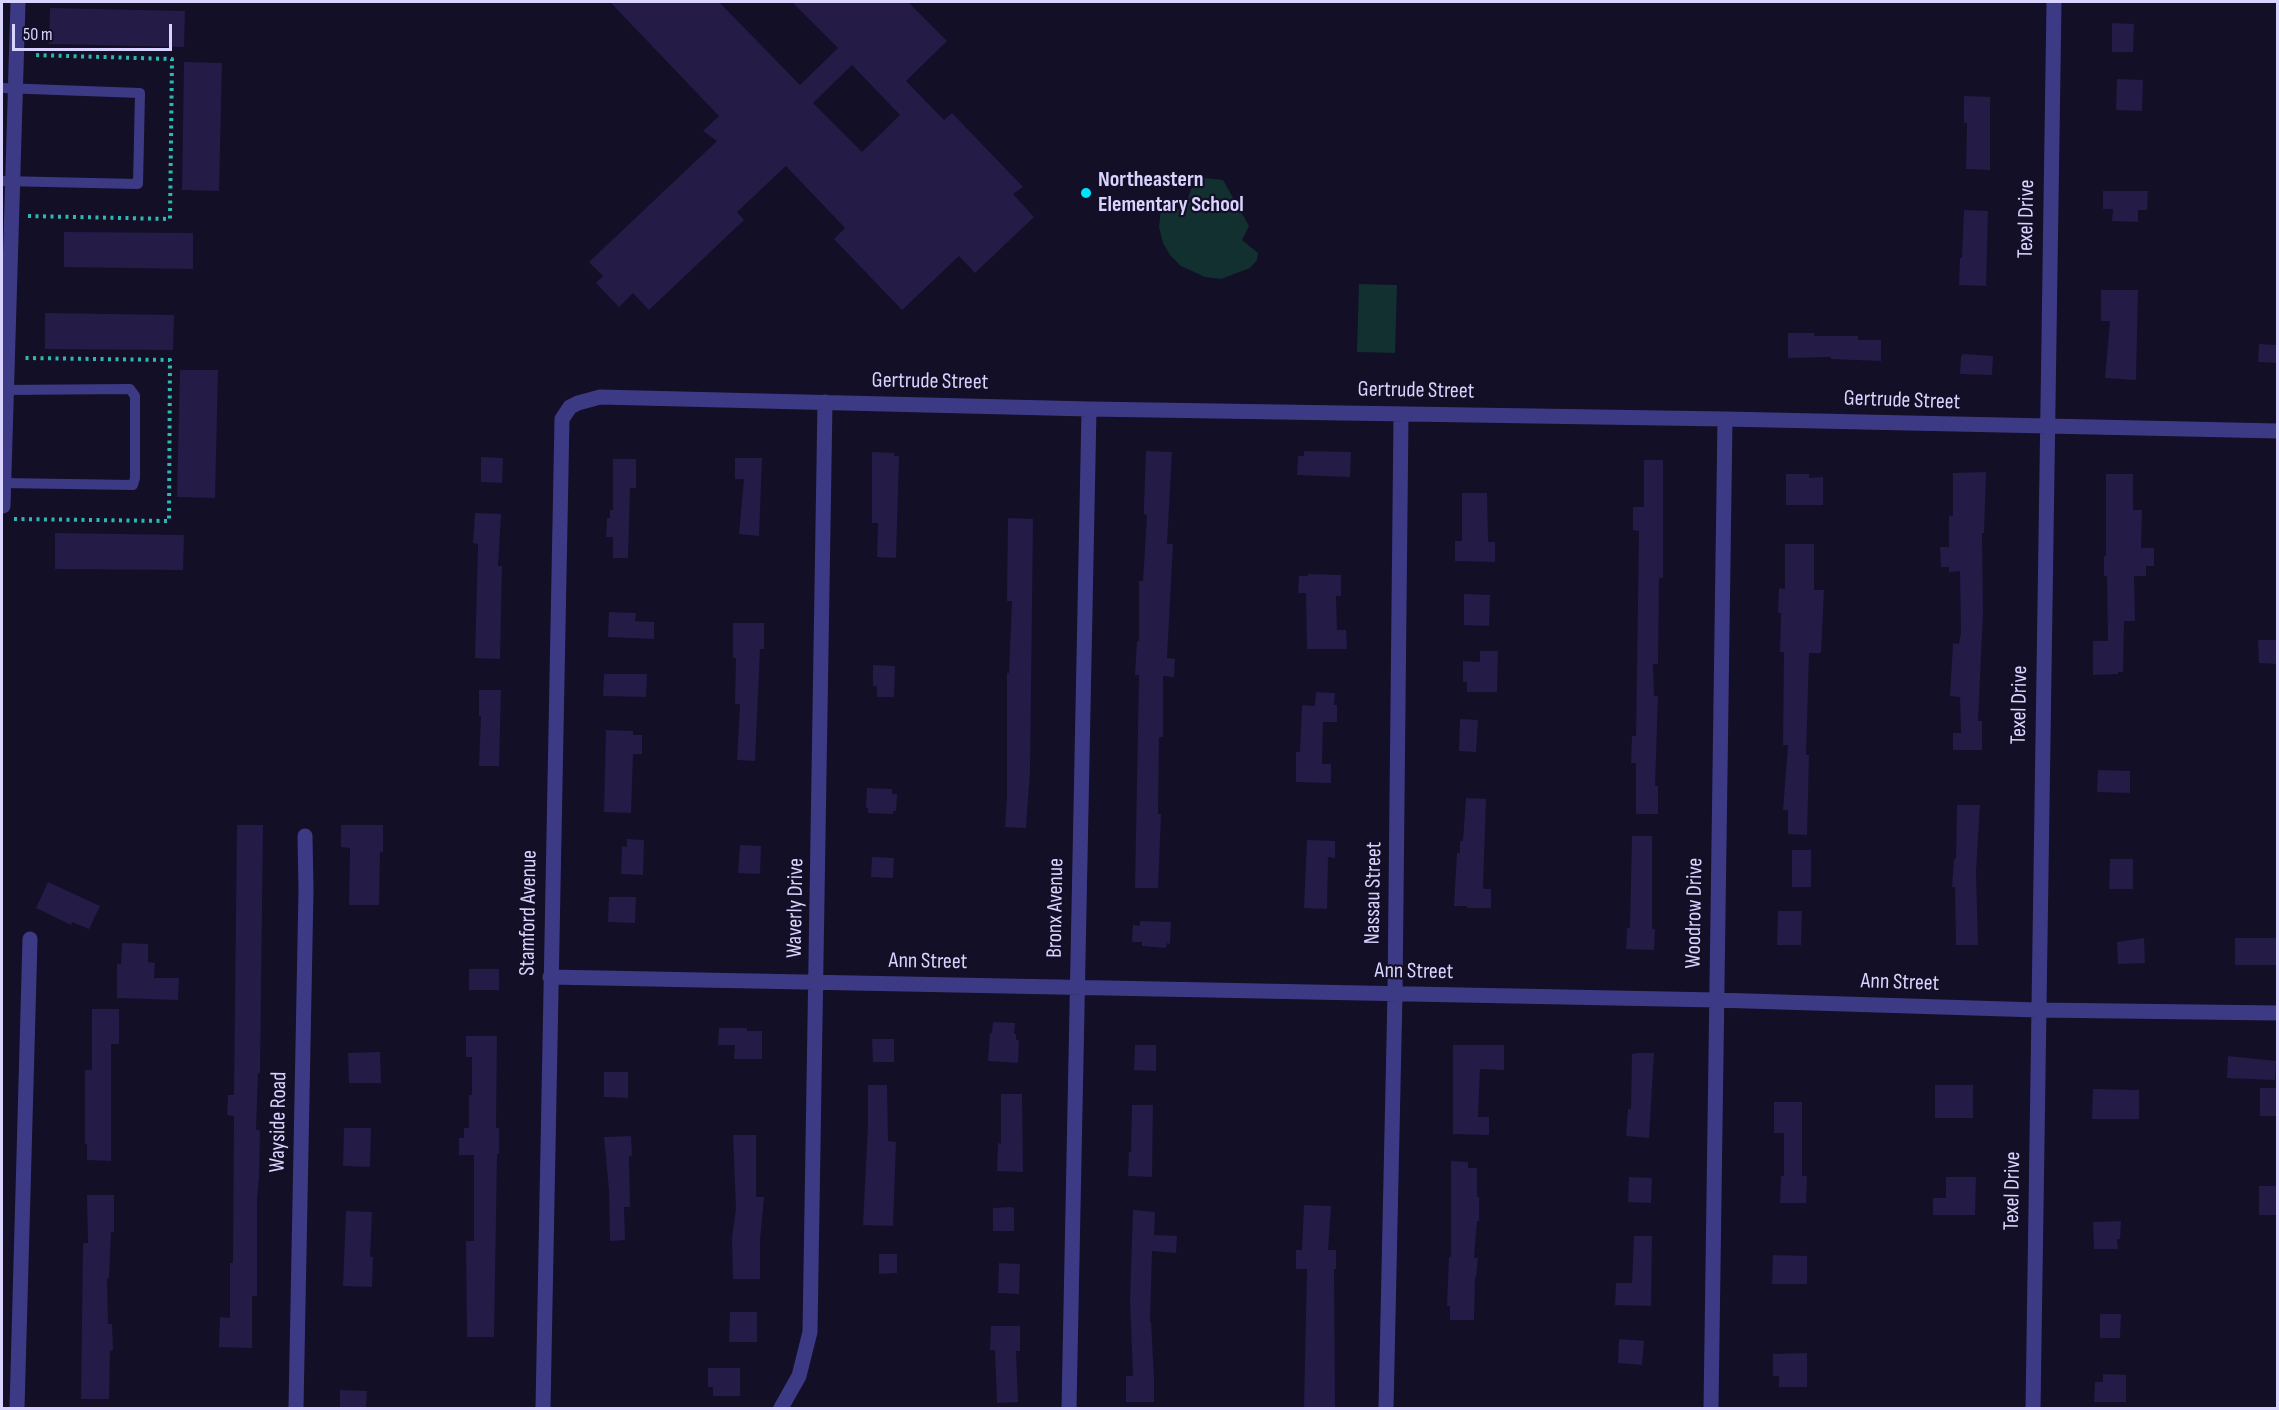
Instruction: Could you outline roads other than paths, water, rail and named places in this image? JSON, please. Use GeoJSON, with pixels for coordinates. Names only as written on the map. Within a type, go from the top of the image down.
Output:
{"type":"FeatureCollection","features":[{"type":"Feature","properties":{"kind":"street"},"geometry":{"type":"LineString","coordinates":[[3,506],[4,389],[8,358],[12,216],[7,182],[9,88],[17,55],[18,2]]}},
{"type":"Feature","properties":{"kind":"street","name":"Texel Drive"},"geometry":{"type":"LineString","coordinates":[[2032,1408],[2054,2]]}},
{"type":"Feature","properties":{"kind":"street","name":"Gertrude Street"},"geometry":{"type":"LineString","coordinates":[[562,419],[570,407],[600,397],[1089,409],[2277,431]]}},
{"type":"Feature","properties":{"kind":"street","name":"Waverly Drive"},"geometry":{"type":"LineString","coordinates":[[781,1408],[799,1376],[810,1332],[825,402]]}},
{"type":"Feature","properties":{"kind":"street","name":"Bronx Avenue"},"geometry":{"type":"LineString","coordinates":[[1069,1408],[1089,409]]}},
{"type":"Feature","properties":{"kind":"street","name":"Nassau Street"},"geometry":{"type":"LineString","coordinates":[[1386,1408],[1395,994],[1401,414]]}},
{"type":"Feature","properties":{"kind":"street","name":"Stamford Avenue"},"geometry":{"type":"LineString","coordinates":[[543,1408],[562,419]]}},
{"type":"Feature","properties":{"kind":"street","name":"Woodrow Drive"},"geometry":{"type":"LineString","coordinates":[[1711,1408],[1725,419]]}},
{"type":"Feature","properties":{"kind":"street","name":"Wayside Road"},"geometry":{"type":"LineString","coordinates":[[296,1408],[306,901],[305,836]]}},
{"type":"Feature","properties":{"kind":"street"},"geometry":{"type":"LineString","coordinates":[[17,1408],[30,939]]}},
{"type":"Feature","properties":{"kind":"street","name":"Ann Street"},"geometry":{"type":"LineString","coordinates":[[550,977],[1716,1000],[2038,1010],[2277,1013]]}},
{"type":"Feature","properties":{"kind":"lane"},"geometry":{"type":"LineString","coordinates":[[7,182],[138,184],[140,93],[9,88]]}},
{"type":"Feature","properties":{"kind":"lane"},"geometry":{"type":"LineString","coordinates":[[3,483],[133,485],[135,478],[135,396],[130,389],[4,389]]}},
{"type":"Feature","properties":{"kind":"place","name":"Northeastern Elementary School"},"geometry":{"type":"Point","coordinates":[1086,193]}}]}
